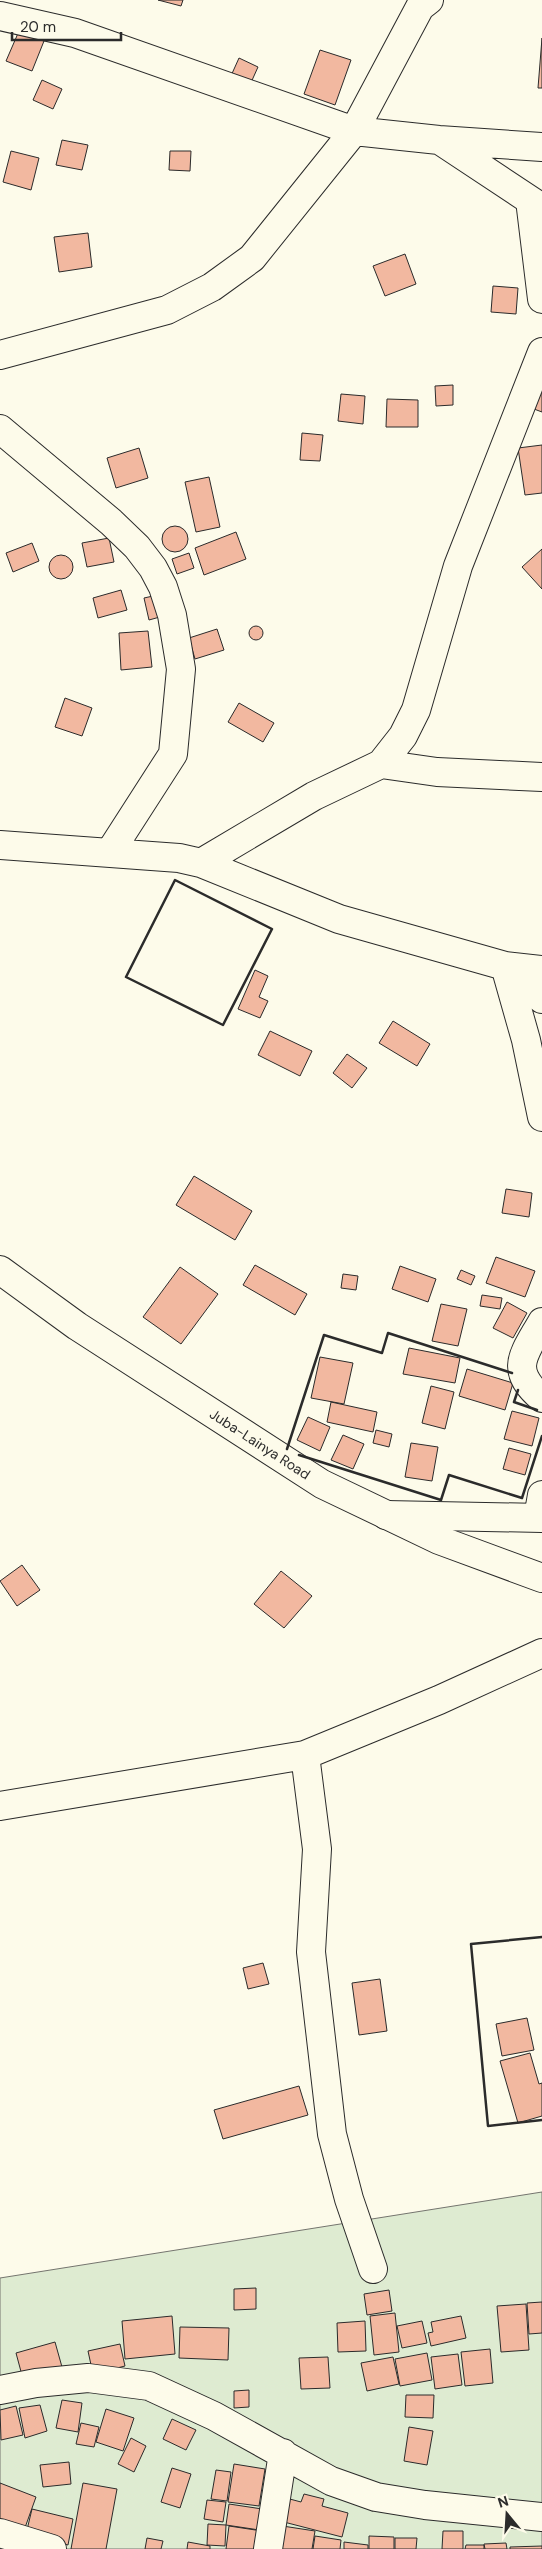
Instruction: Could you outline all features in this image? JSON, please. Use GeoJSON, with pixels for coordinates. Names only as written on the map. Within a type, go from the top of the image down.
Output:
{"type":"FeatureCollection","features":[{"type":"Feature","properties":{"kind":"street"},"geometry":{"type":"LineString","coordinates":[[0,355],[167,310],[212,287],[252,258],[354,131],[420,7],[429,0]]}},
{"type":"Feature","properties":{"kind":"street"},"geometry":{"type":"LineString","coordinates":[[0,16],[75,33],[354,131],[439,140],[542,146]]}},
{"type":"Feature","properties":{"kind":"street"},"geometry":{"type":"LineString","coordinates":[[439,140],[536,204],[542,298]]}},
{"type":"Feature","properties":{"kind":"street"},"geometry":{"type":"LineString","coordinates":[[201,863],[314,796],[381,764],[403,736],[416,710],[458,566],[542,352]]}},
{"type":"Feature","properties":{"kind":"street"},"geometry":{"type":"LineString","coordinates":[[0,429],[111,522],[137,547],[153,568],[163,588],[172,615],[181,669],[173,754],[110,852]]}},
{"type":"Feature","properties":{"kind":"street"},"geometry":{"type":"LineString","coordinates":[[381,764],[437,772],[542,777]]}},
{"type":"Feature","properties":{"kind":"street"},"geometry":{"type":"LineString","coordinates":[[0,845],[179,858],[201,863],[339,919],[505,966],[542,970]]}},
{"type":"Feature","properties":{"kind":"street"},"geometry":{"type":"LineString","coordinates":[[505,966],[542,999]]}},
{"type":"Feature","properties":{"kind":"street"},"geometry":{"type":"LineString","coordinates":[[505,966],[526,1040],[542,1117]]}},
{"type":"Feature","properties":{"kind":"street","name":"Juba-Lainya Road"},"geometry":{"type":"LineString","coordinates":[[0,1270],[76,1326],[322,1484],[439,1540],[542,1578]]}},
{"type":"Feature","properties":{"kind":"street"},"geometry":{"type":"LineString","coordinates":[[542,1322],[522,1358],[522,1372],[528,1386],[542,1398]]}},
{"type":"Feature","properties":{"kind":"street"},"geometry":{"type":"LineString","coordinates":[[386,1515],[541,1510]]}},
{"type":"Feature","properties":{"kind":"street"},"geometry":{"type":"LineString","coordinates":[[0,1806],[304,1755],[438,1700],[542,1653]]}},
{"type":"Feature","properties":{"kind":"street"},"geometry":{"type":"LineString","coordinates":[[304,1755],[317,1849],[311,1952],[332,2134],[349,2199],[373,2269]]}},
{"type":"Feature","properties":{"kind":"street"},"geometry":{"type":"LineString","coordinates":[[0,2390],[88,2378],[149,2386],[214,2416],[331,2481],[376,2497],[425,2505],[542,2518]]}},
{"type":"Feature","properties":{"kind":"street"},"geometry":{"type":"LineString","coordinates":[[268,2549],[283,2453]]}},
{"type":"Feature","properties":{"kind":"street"},"geometry":{"type":"LineString","coordinates":[[0,2533],[52,2549]]}},
{"type":"Feature","properties":{"kind":"green space"},"geometry":{"type":"Polygon","coordinates":[[[542,2192],[542,2549],[0,2549],[0,2278],[542,2192]]]}},
{"type":"Feature","properties":{"kind":"building"},"geometry":{"type":"Polygon","coordinates":[[[158,0],[183,0],[181,6],[158,0]]]}},
{"type":"Feature","properties":{"kind":"building"},"geometry":{"type":"Polygon","coordinates":[[[19,31],[44,41],[32,71],[6,61],[19,31]]]}},
{"type":"Feature","properties":{"kind":"building"},"geometry":{"type":"Polygon","coordinates":[[[542,38],[542,88],[538,88],[542,38]]]}},
{"type":"Feature","properties":{"kind":"building"},"geometry":{"type":"Polygon","coordinates":[[[320,50],[351,60],[335,105],[304,94],[320,50]]]}},
{"type":"Feature","properties":{"kind":"building"},"geometry":{"type":"Polygon","coordinates":[[[239,58],[258,67],[249,87],[230,78],[239,58]]]}},
{"type":"Feature","properties":{"kind":"building"},"geometry":{"type":"Polygon","coordinates":[[[42,80],[62,89],[53,109],[33,100],[42,80]]]}},
{"type":"Feature","properties":{"kind":"building"},"geometry":{"type":"Polygon","coordinates":[[[62,140],[88,145],[82,170],[56,165],[62,140]]]}},
{"type":"Feature","properties":{"kind":"building"},"geometry":{"type":"Polygon","coordinates":[[[11,151],[39,158],[31,190],[3,182],[11,151]]]}},
{"type":"Feature","properties":{"kind":"building"},"geometry":{"type":"Polygon","coordinates":[[[170,151],[191,151],[190,171],[169,170],[170,151]]]}},
{"type":"Feature","properties":{"kind":"building"},"geometry":{"type":"Polygon","coordinates":[[[88,233],[92,267],[59,272],[54,237],[88,233]]]}},
{"type":"Feature","properties":{"kind":"building"},"geometry":{"type":"Polygon","coordinates":[[[405,254],[416,284],[385,296],[373,266],[405,254]]]}},
{"type":"Feature","properties":{"kind":"building"},"geometry":{"type":"Polygon","coordinates":[[[493,286],[518,288],[516,314],[491,312],[493,286]]]}},
{"type":"Feature","properties":{"kind":"building"},"geometry":{"type":"Polygon","coordinates":[[[453,385],[453,405],[436,406],[435,386],[453,385]]]}},
{"type":"Feature","properties":{"kind":"building"},"geometry":{"type":"Polygon","coordinates":[[[542,387],[542,412],[526,406],[542,387]]]}},
{"type":"Feature","properties":{"kind":"building"},"geometry":{"type":"Polygon","coordinates":[[[341,394],[365,396],[363,424],[338,421],[341,394]]]}},
{"type":"Feature","properties":{"kind":"building"},"geometry":{"type":"Polygon","coordinates":[[[387,399],[418,400],[418,427],[386,427],[387,399]]]}},
{"type":"Feature","properties":{"kind":"building"},"geometry":{"type":"Polygon","coordinates":[[[302,433],[323,435],[320,461],[300,460],[302,433]]]}},
{"type":"Feature","properties":{"kind":"building"},"geometry":{"type":"Polygon","coordinates":[[[542,445],[542,493],[525,495],[518,448],[542,445]]]}},
{"type":"Feature","properties":{"kind":"building"},"geometry":{"type":"Polygon","coordinates":[[[139,448],[148,478],[116,488],[107,458],[139,448]]]}},
{"type":"Feature","properties":{"kind":"building"},"geometry":{"type":"Polygon","coordinates":[[[209,477],[220,527],[196,532],[185,482],[209,477]]]}},
{"type":"Feature","properties":{"kind":"building"},"geometry":{"type":"Polygon","coordinates":[[[175,526],[184,530],[188,539],[184,548],[175,552],[166,548],[162,539],[166,530],[175,526]]]}},
{"type":"Feature","properties":{"kind":"building"},"geometry":{"type":"Polygon","coordinates":[[[236,532],[246,559],[204,575],[195,548],[236,532]]]}},
{"type":"Feature","properties":{"kind":"building"},"geometry":{"type":"Polygon","coordinates":[[[109,538],[114,562],[87,567],[82,543],[109,538]]]}},
{"type":"Feature","properties":{"kind":"building"},"geometry":{"type":"Polygon","coordinates":[[[32,543],[39,561],[13,572],[6,553],[32,543]]]}},
{"type":"Feature","properties":{"kind":"building"},"geometry":{"type":"Polygon","coordinates":[[[542,549],[542,589],[522,567],[542,549]]]}},
{"type":"Feature","properties":{"kind":"building"},"geometry":{"type":"Polygon","coordinates":[[[189,553],[194,568],[177,574],[172,559],[189,553]]]}},
{"type":"Feature","properties":{"kind":"building"},"geometry":{"type":"Polygon","coordinates":[[[61,555],[66,556],[72,562],[72,572],[66,578],[61,579],[56,578],[50,572],[49,567],[50,562],[56,556],[61,555]]]}},
{"type":"Feature","properties":{"kind":"building"},"geometry":{"type":"Polygon","coordinates":[[[121,590],[127,610],[98,618],[93,598],[121,590]]]}},
{"type":"Feature","properties":{"kind":"building"},"geometry":{"type":"Polygon","coordinates":[[[162,594],[167,615],[149,620],[144,598],[162,594]]]}},
{"type":"Feature","properties":{"kind":"building"},"geometry":{"type":"Polygon","coordinates":[[[256,626],[261,628],[263,633],[261,638],[256,640],[251,638],[249,633],[251,628],[256,626]]]}},
{"type":"Feature","properties":{"kind":"building"},"geometry":{"type":"Polygon","coordinates":[[[217,629],[224,650],[195,659],[189,638],[217,629]]]}},
{"type":"Feature","properties":{"kind":"building"},"geometry":{"type":"Polygon","coordinates":[[[148,631],[152,667],[121,670],[119,633],[148,631]]]}},
{"type":"Feature","properties":{"kind":"building"},"geometry":{"type":"Polygon","coordinates":[[[65,698],[92,708],[82,736],[55,727],[65,698]]]}},
{"type":"Feature","properties":{"kind":"building"},"geometry":{"type":"Polygon","coordinates":[[[239,703],[274,723],[263,742],[228,722],[239,703]]]}},
{"type":"Feature","properties":{"kind":"building"},"geometry":{"type":"Polygon","coordinates":[[[255,970],[268,976],[259,997],[268,1001],[260,1018],[238,1009],[255,970]]]}},
{"type":"Feature","properties":{"kind":"building"},"geometry":{"type":"Polygon","coordinates":[[[393,1021],[430,1044],[417,1066],[379,1043],[393,1021]]]}},
{"type":"Feature","properties":{"kind":"building"},"geometry":{"type":"Polygon","coordinates":[[[270,1031],[312,1051],[300,1076],[258,1055],[270,1031]]]}},
{"type":"Feature","properties":{"kind":"building"},"geometry":{"type":"Polygon","coordinates":[[[347,1054],[367,1068],[352,1088],[333,1073],[347,1054]]]}},
{"type":"Feature","properties":{"kind":"building"},"geometry":{"type":"Polygon","coordinates":[[[194,1176],[252,1211],[235,1240],[176,1205],[194,1176]]]}},
{"type":"Feature","properties":{"kind":"building"},"geometry":{"type":"Polygon","coordinates":[[[506,1189],[532,1193],[529,1217],[502,1213],[506,1189]]]}},
{"type":"Feature","properties":{"kind":"building"},"geometry":{"type":"Polygon","coordinates":[[[496,1257],[535,1271],[525,1297],[486,1283],[496,1257]]]}},
{"type":"Feature","properties":{"kind":"building"},"geometry":{"type":"Polygon","coordinates":[[[255,1265],[307,1294],[295,1315],[243,1285],[255,1265]]]}},
{"type":"Feature","properties":{"kind":"building"},"geometry":{"type":"Polygon","coordinates":[[[400,1266],[436,1279],[428,1302],[392,1289],[400,1266]]]}},
{"type":"Feature","properties":{"kind":"building"},"geometry":{"type":"Polygon","coordinates":[[[180,1267],[218,1294],[181,1344],[143,1317],[180,1267]]]}},
{"type":"Feature","properties":{"kind":"building"},"geometry":{"type":"Polygon","coordinates":[[[461,1270],[475,1276],[471,1285],[457,1279],[461,1270]]]}},
{"type":"Feature","properties":{"kind":"building"},"geometry":{"type":"Polygon","coordinates":[[[343,1274],[358,1276],[356,1290],[341,1288],[343,1274]]]}},
{"type":"Feature","properties":{"kind":"building"},"geometry":{"type":"Polygon","coordinates":[[[482,1295],[502,1298],[500,1309],[480,1306],[482,1295]]]}},
{"type":"Feature","properties":{"kind":"building"},"geometry":{"type":"Polygon","coordinates":[[[507,1302],[527,1313],[513,1338],[493,1328],[507,1302]]]}},
{"type":"Feature","properties":{"kind":"building"},"geometry":{"type":"Polygon","coordinates":[[[441,1304],[467,1309],[458,1346],[432,1341],[441,1304]]]}},
{"type":"Feature","properties":{"kind":"building"},"geometry":{"type":"Polygon","coordinates":[[[409,1348],[460,1358],[455,1383],[403,1374],[409,1348]]]}},
{"type":"Feature","properties":{"kind":"building"},"geometry":{"type":"Polygon","coordinates":[[[320,1357],[353,1363],[344,1404],[311,1398],[320,1357]]]}},
{"type":"Feature","properties":{"kind":"building"},"geometry":{"type":"Polygon","coordinates":[[[467,1369],[513,1383],[505,1410],[459,1396],[467,1369]]]}},
{"type":"Feature","properties":{"kind":"building"},"geometry":{"type":"Polygon","coordinates":[[[431,1386],[454,1392],[445,1429],[422,1423],[431,1386]]]}},
{"type":"Feature","properties":{"kind":"building"},"geometry":{"type":"Polygon","coordinates":[[[331,1402],[377,1412],[373,1432],[327,1422],[331,1402]]]}},
{"type":"Feature","properties":{"kind":"building"},"geometry":{"type":"Polygon","coordinates":[[[512,1411],[539,1418],[532,1446],[504,1439],[512,1411]]]}},
{"type":"Feature","properties":{"kind":"building"},"geometry":{"type":"Polygon","coordinates":[[[308,1417],[330,1427],[320,1451],[297,1440],[308,1417]]]}},
{"type":"Feature","properties":{"kind":"building"},"geometry":{"type":"Polygon","coordinates":[[[376,1430],[392,1434],[389,1447],[373,1443],[376,1430]]]}},
{"type":"Feature","properties":{"kind":"building"},"geometry":{"type":"Polygon","coordinates":[[[343,1435],[364,1444],[353,1469],[331,1460],[343,1435]]]}},
{"type":"Feature","properties":{"kind":"building"},"geometry":{"type":"Polygon","coordinates":[[[411,1443],[438,1447],[432,1481],[405,1477],[411,1443]]]}},
{"type":"Feature","properties":{"kind":"building"},"geometry":{"type":"Polygon","coordinates":[[[509,1448],[531,1454],[525,1475],[503,1469],[509,1448]]]}},
{"type":"Feature","properties":{"kind":"building"},"geometry":{"type":"Polygon","coordinates":[[[22,1565],[40,1590],[17,1606],[0,1581],[22,1565]]]}},
{"type":"Feature","properties":{"kind":"building"},"geometry":{"type":"Polygon","coordinates":[[[281,1571],[312,1596],[284,1628],[254,1604],[281,1571]]]}},
{"type":"Feature","properties":{"kind":"building"},"geometry":{"type":"Polygon","coordinates":[[[263,1963],[269,1984],[248,1989],[243,1968],[263,1963]]]}},
{"type":"Feature","properties":{"kind":"building"},"geometry":{"type":"Polygon","coordinates":[[[380,1979],[387,2031],[359,2035],[352,1983],[380,1979]]]}},
{"type":"Feature","properties":{"kind":"building"},"geometry":{"type":"Polygon","coordinates":[[[527,2018],[534,2050],[502,2056],[496,2024],[527,2018]]]}},
{"type":"Feature","properties":{"kind":"building"},"geometry":{"type":"Polygon","coordinates":[[[530,2053],[539,2084],[542,2083],[542,2116],[518,2123],[500,2061],[530,2053]]]}},
{"type":"Feature","properties":{"kind":"building"},"geometry":{"type":"Polygon","coordinates":[[[299,2086],[308,2115],[223,2139],[214,2110],[299,2086]]]}},
{"type":"Feature","properties":{"kind":"building"},"geometry":{"type":"Polygon","coordinates":[[[256,2288],[256,2309],[234,2310],[234,2289],[256,2288]]]}},
{"type":"Feature","properties":{"kind":"building"},"geometry":{"type":"Polygon","coordinates":[[[389,2290],[392,2311],[367,2315],[364,2294],[389,2290]]]}},
{"type":"Feature","properties":{"kind":"building"},"geometry":{"type":"Polygon","coordinates":[[[542,2302],[542,2333],[529,2334],[527,2303],[542,2302]]]}},
{"type":"Feature","properties":{"kind":"building"},"geometry":{"type":"Polygon","coordinates":[[[526,2304],[529,2350],[501,2352],[497,2306],[526,2304]]]}},
{"type":"Feature","properties":{"kind":"building"},"geometry":{"type":"Polygon","coordinates":[[[395,2313],[399,2352],[374,2355],[370,2316],[395,2313]]]}},
{"type":"Feature","properties":{"kind":"building"},"geometry":{"type":"Polygon","coordinates":[[[172,2316],[175,2354],[125,2359],[122,2321],[172,2316]]]}},
{"type":"Feature","properties":{"kind":"building"},"geometry":{"type":"Polygon","coordinates":[[[461,2316],[466,2338],[431,2346],[428,2333],[433,2332],[431,2322],[461,2316]]]}},
{"type":"Feature","properties":{"kind":"building"},"geometry":{"type":"Polygon","coordinates":[[[365,2321],[366,2351],[338,2352],[337,2323],[365,2321]]]}},
{"type":"Feature","properties":{"kind":"building"},"geometry":{"type":"Polygon","coordinates":[[[422,2321],[427,2343],[402,2348],[397,2326],[422,2321]]]}},
{"type":"Feature","properties":{"kind":"building"},"geometry":{"type":"Polygon","coordinates":[[[180,2327],[229,2328],[228,2360],[179,2358],[180,2327]]]}},
{"type":"Feature","properties":{"kind":"building"},"geometry":{"type":"Polygon","coordinates":[[[55,2342],[62,2367],[23,2379],[16,2353],[55,2342]]]}},
{"type":"Feature","properties":{"kind":"building"},"geometry":{"type":"Polygon","coordinates":[[[120,2344],[125,2366],[93,2374],[88,2351],[120,2344]]]}},
{"type":"Feature","properties":{"kind":"building"},"geometry":{"type":"Polygon","coordinates":[[[490,2349],[493,2383],[465,2386],[461,2352],[490,2349]]]}},
{"type":"Feature","properties":{"kind":"building"},"geometry":{"type":"Polygon","coordinates":[[[427,2353],[432,2380],[400,2386],[395,2359],[427,2353]]]}},
{"type":"Feature","properties":{"kind":"building"},"geometry":{"type":"Polygon","coordinates":[[[458,2354],[462,2385],[435,2389],[431,2357],[458,2354]]]}},
{"type":"Feature","properties":{"kind":"building"},"geometry":{"type":"Polygon","coordinates":[[[328,2357],[330,2388],[301,2389],[299,2358],[328,2357]]]}},
{"type":"Feature","properties":{"kind":"building"},"geometry":{"type":"Polygon","coordinates":[[[393,2357],[399,2384],[367,2391],[361,2363],[393,2357]]]}},
{"type":"Feature","properties":{"kind":"building"},"geometry":{"type":"Polygon","coordinates":[[[249,2390],[249,2407],[234,2408],[234,2391],[249,2390]]]}},
{"type":"Feature","properties":{"kind":"building"},"geometry":{"type":"Polygon","coordinates":[[[406,2395],[434,2395],[433,2418],[405,2417],[406,2395]]]}},
{"type":"Feature","properties":{"kind":"building"},"geometry":{"type":"Polygon","coordinates":[[[62,2400],[82,2403],[78,2432],[56,2428],[62,2400]]]}},
{"type":"Feature","properties":{"kind":"building"},"geometry":{"type":"Polygon","coordinates":[[[40,2405],[47,2431],[25,2438],[19,2408],[40,2405]]]}},
{"type":"Feature","properties":{"kind":"building"},"geometry":{"type":"Polygon","coordinates":[[[16,2406],[23,2435],[1,2440],[0,2410],[16,2406]]]}},
{"type":"Feature","properties":{"kind":"building"},"geometry":{"type":"Polygon","coordinates":[[[106,2409],[134,2418],[123,2451],[96,2442],[106,2409]]]}},
{"type":"Feature","properties":{"kind":"building"},"geometry":{"type":"Polygon","coordinates":[[[172,2419],[196,2430],[186,2450],[163,2439],[172,2419]]]}},
{"type":"Feature","properties":{"kind":"building"},"geometry":{"type":"Polygon","coordinates":[[[81,2423],[99,2427],[94,2447],[76,2444],[81,2423]]]}},
{"type":"Feature","properties":{"kind":"building"},"geometry":{"type":"Polygon","coordinates":[[[409,2427],[433,2431],[427,2465],[404,2461],[409,2427]]]}},
{"type":"Feature","properties":{"kind":"building"},"geometry":{"type":"Polygon","coordinates":[[[131,2438],[146,2446],[134,2472],[118,2464],[131,2438]]]}},
{"type":"Feature","properties":{"kind":"building"},"geometry":{"type":"Polygon","coordinates":[[[69,2462],[71,2484],[43,2487],[40,2465],[69,2462]]]}},
{"type":"Feature","properties":{"kind":"building"},"geometry":{"type":"Polygon","coordinates":[[[234,2464],[265,2469],[259,2506],[228,2502],[234,2464]]]}},
{"type":"Feature","properties":{"kind":"building"},"geometry":{"type":"Polygon","coordinates":[[[172,2468],[191,2474],[180,2508],[161,2502],[172,2468]]]}},
{"type":"Feature","properties":{"kind":"building"},"geometry":{"type":"Polygon","coordinates":[[[216,2470],[231,2472],[227,2501],[211,2499],[216,2470]]]}},
{"type":"Feature","properties":{"kind":"building"},"geometry":{"type":"Polygon","coordinates":[[[0,2483],[36,2497],[22,2536],[0,2528],[0,2483]]]}},
{"type":"Feature","properties":{"kind":"building"},"geometry":{"type":"Polygon","coordinates":[[[83,2483],[117,2489],[106,2549],[71,2549],[83,2483]]]}},
{"type":"Feature","properties":{"kind":"building"},"geometry":{"type":"Polygon","coordinates":[[[304,2494],[324,2499],[322,2506],[348,2513],[342,2537],[280,2521],[286,2498],[301,2502],[304,2494]]]}},
{"type":"Feature","properties":{"kind":"building"},"geometry":{"type":"Polygon","coordinates":[[[207,2500],[226,2502],[223,2522],[204,2519],[207,2500]]]}},
{"type":"Feature","properties":{"kind":"building"},"geometry":{"type":"Polygon","coordinates":[[[229,2504],[269,2510],[266,2531],[226,2525],[229,2504]]]}},
{"type":"Feature","properties":{"kind":"building"},"geometry":{"type":"Polygon","coordinates":[[[32,2509],[73,2519],[68,2545],[26,2534],[32,2509]]]}},
{"type":"Feature","properties":{"kind":"building"},"geometry":{"type":"Polygon","coordinates":[[[208,2524],[226,2525],[225,2546],[207,2545],[208,2524]]]}},
{"type":"Feature","properties":{"kind":"building"},"geometry":{"type":"Polygon","coordinates":[[[276,2525],[315,2531],[312,2549],[273,2549],[276,2525]]]}},
{"type":"Feature","properties":{"kind":"building"},"geometry":{"type":"Polygon","coordinates":[[[229,2526],[262,2531],[260,2549],[226,2549],[229,2526]]]}},
{"type":"Feature","properties":{"kind":"building"},"geometry":{"type":"Polygon","coordinates":[[[443,2531],[463,2531],[463,2549],[442,2549],[443,2531]]]}},
{"type":"Feature","properties":{"kind":"building"},"geometry":{"type":"Polygon","coordinates":[[[315,2536],[341,2540],[340,2549],[313,2549],[315,2536]]]}},
{"type":"Feature","properties":{"kind":"building"},"geometry":{"type":"Polygon","coordinates":[[[369,2536],[394,2537],[394,2549],[369,2549],[369,2536]]]}},
{"type":"Feature","properties":{"kind":"building"},"geometry":{"type":"Polygon","coordinates":[[[147,2538],[163,2541],[161,2549],[145,2549],[147,2538]]]}},
{"type":"Feature","properties":{"kind":"building"},"geometry":{"type":"Polygon","coordinates":[[[395,2538],[417,2538],[416,2549],[395,2549],[395,2538]]]}},
{"type":"Feature","properties":{"kind":"building"},"geometry":{"type":"Polygon","coordinates":[[[188,2542],[210,2546],[210,2549],[187,2549],[188,2542]]]}},
{"type":"Feature","properties":{"kind":"building"},"geometry":{"type":"Polygon","coordinates":[[[344,2542],[368,2545],[368,2549],[344,2549],[344,2542]]]}},
{"type":"Feature","properties":{"kind":"building"},"geometry":{"type":"Polygon","coordinates":[[[506,2543],[507,2549],[485,2549],[484,2544],[506,2543]]]}},
{"type":"Feature","properties":{"kind":"building"},"geometry":{"type":"Polygon","coordinates":[[[466,2545],[484,2545],[484,2549],[465,2549],[466,2545]]]}},
{"type":"Feature","properties":{"kind":"building"},"geometry":{"type":"Polygon","coordinates":[[[542,2546],[542,2549],[510,2549],[510,2547],[542,2546]]]}},
{"type":"Feature","properties":{"kind":"wall"},"geometry":{"type":"LineString","coordinates":[[175,880],[272,929],[223,1025],[126,977],[175,880]]}},
{"type":"Feature","properties":{"kind":"wall"},"geometry":{"type":"LineString","coordinates":[[287,1449],[324,1335],[382,1353],[388,1333],[512,1373]]}},
{"type":"Feature","properties":{"kind":"wall"},"geometry":{"type":"LineString","coordinates":[[518,1390],[514,1402],[537,1410]]}},
{"type":"Feature","properties":{"kind":"wall"},"geometry":{"type":"LineString","coordinates":[[299,1455],[441,1500],[449,1475],[522,1498],[542,1436]]}},
{"type":"Feature","properties":{"kind":"wall"},"geometry":{"type":"LineString","coordinates":[[542,1937],[471,1944],[488,2126],[542,2120]]}}]}
